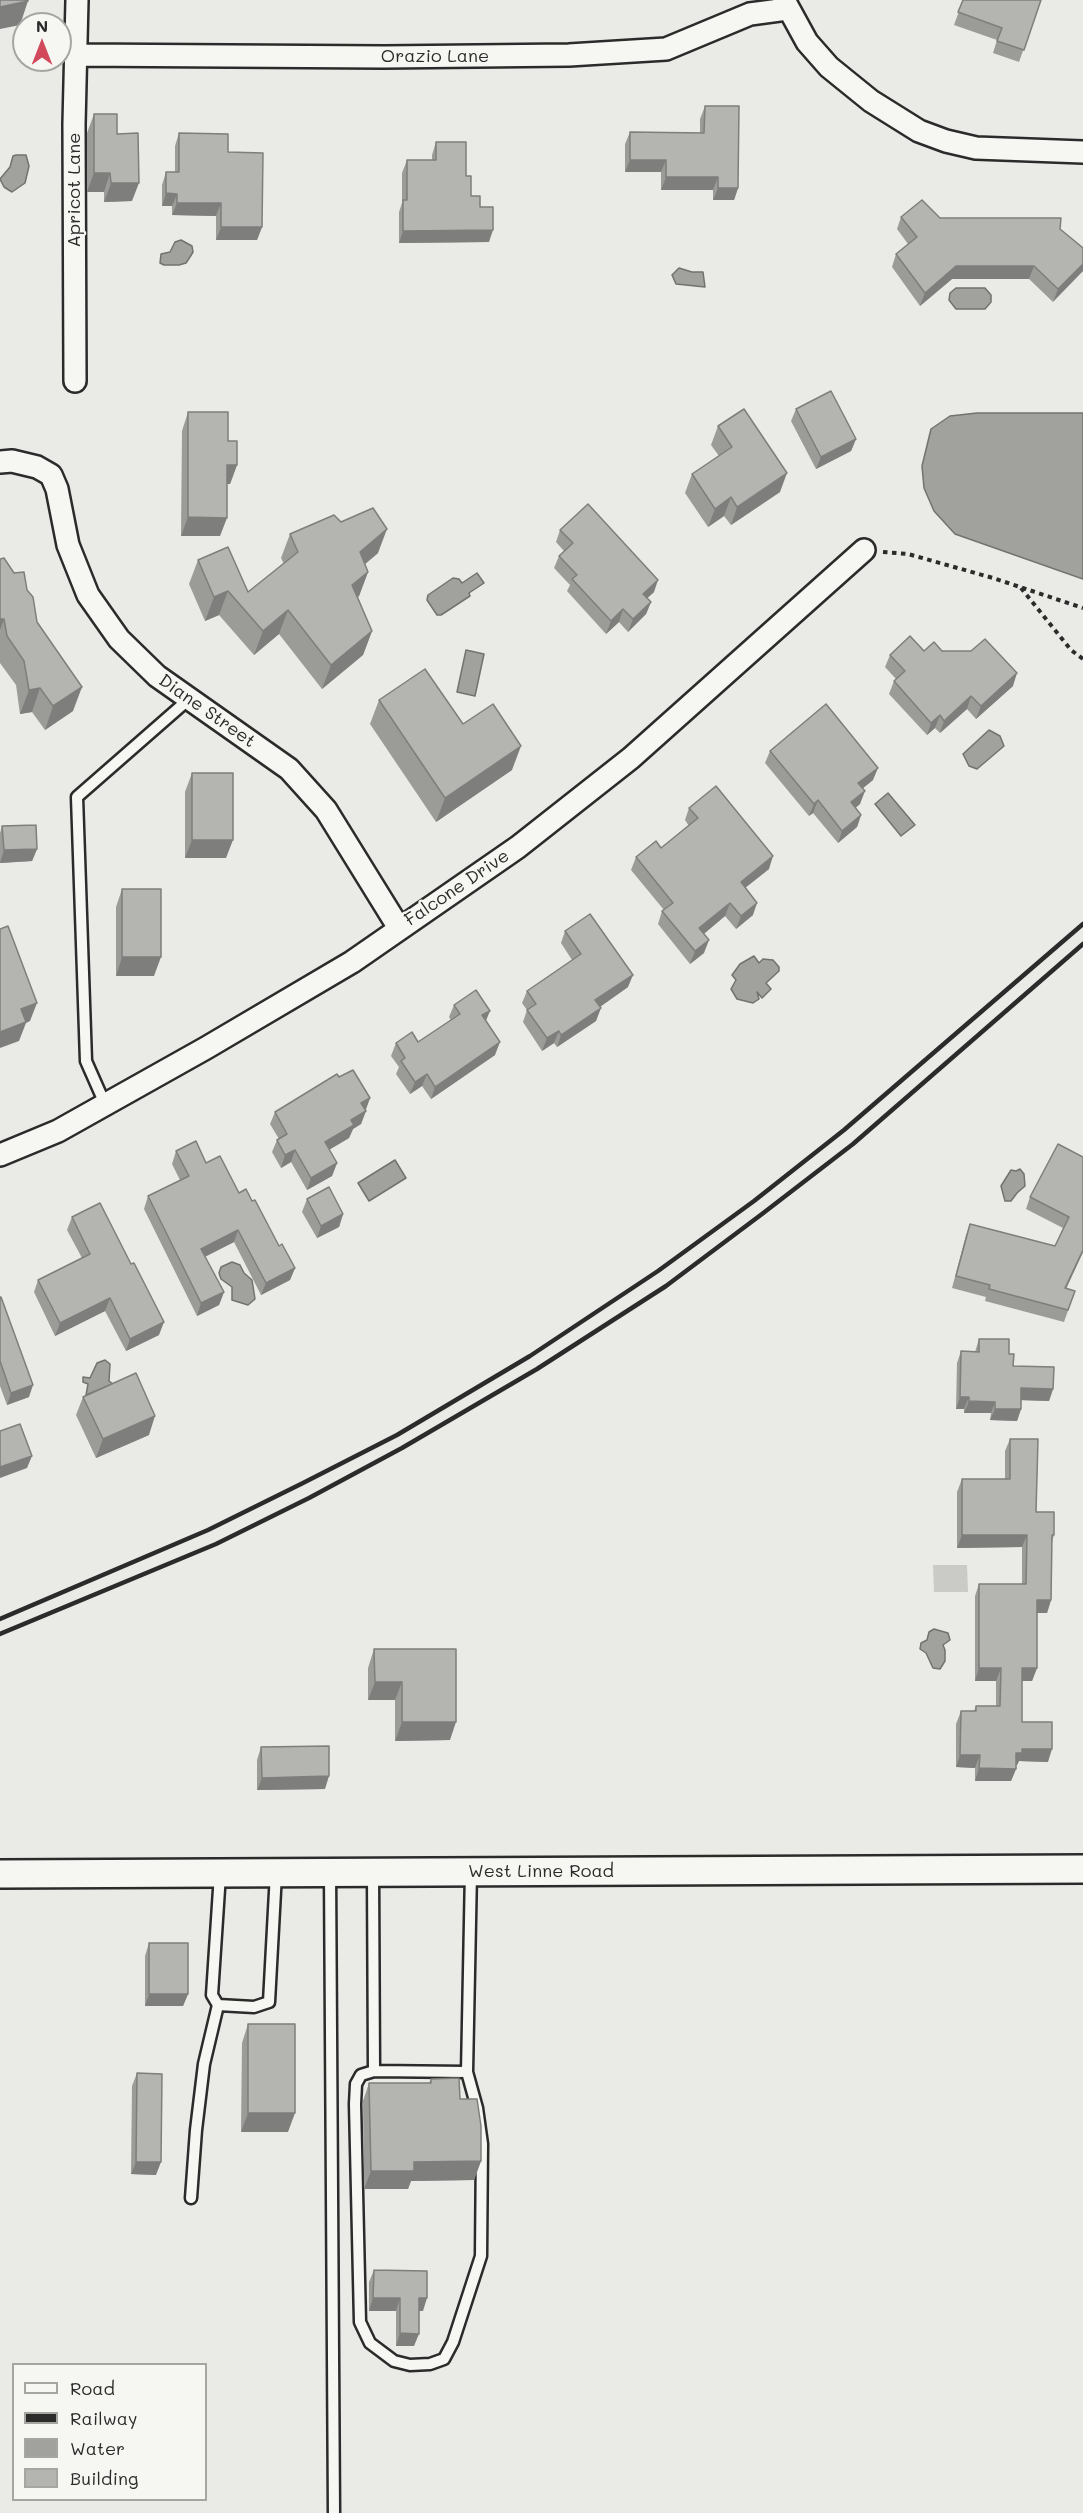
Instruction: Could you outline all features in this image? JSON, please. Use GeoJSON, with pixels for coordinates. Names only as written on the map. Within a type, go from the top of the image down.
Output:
{"type":"FeatureCollection","features":[{"type":"Feature","properties":{"kind":"street","name":"Apricot Lane"},"geometry":{"type":"LineString","coordinates":[[75,381],[74,124],[77,0]]}},
{"type":"Feature","properties":{"kind":"street","name":"Orazio Lane"},"geometry":{"type":"LineString","coordinates":[[76,55],[396,57],[569,55],[666,49],[750,14],[786,5]]}},
{"type":"Feature","properties":{"kind":"street"},"geometry":{"type":"LineString","coordinates":[[786,5],[807,42],[829,67],[871,101],[920,131],[946,141],[976,148],[1083,152]]}},
{"type":"Feature","properties":{"kind":"street","name":"Diane Street"},"geometry":{"type":"LineString","coordinates":[[0,462],[12,461],[37,467],[51,475],[57,489],[68,545],[88,595],[118,639],[157,676],[289,769],[326,810],[399,928]]}},
{"type":"Feature","properties":{"kind":"street","name":"Falcone Drive"},"geometry":{"type":"LineString","coordinates":[[0,1155],[58,1131],[352,962],[518,847],[631,758],[864,550]]}},
{"type":"Feature","properties":{"kind":"street","name":"West Linne Road"},"geometry":{"type":"LineString","coordinates":[[0,1874],[1083,1869]]}},
{"type":"Feature","properties":{"kind":"lane"},"geometry":{"type":"LineString","coordinates":[[105,1104],[86,1061],[77,797],[189,699]]}},
{"type":"Feature","properties":{"kind":"lane"},"geometry":{"type":"LineString","coordinates":[[330,1871],[334,2513]]}},
{"type":"Feature","properties":{"kind":"lane"},"geometry":{"type":"LineString","coordinates":[[373,1871],[374,2071]]}},
{"type":"Feature","properties":{"kind":"lane"},"geometry":{"type":"LineString","coordinates":[[467,2072],[374,2071],[361,2075],[356,2084],[360,2322],[370,2343],[394,2361],[410,2365],[430,2364],[444,2359],[453,2342],[481,2256],[482,2144],[477,2108],[467,2072],[471,1871]]}},
{"type":"Feature","properties":{"kind":"lane"},"geometry":{"type":"LineString","coordinates":[[218,2005],[254,2007],[269,2002],[276,1872]]}},
{"type":"Feature","properties":{"kind":"lane"},"geometry":{"type":"LineString","coordinates":[[191,2198],[204,2064],[218,2005],[212,1995],[220,1873]]}},
{"type":"Feature","properties":{"kind":"path"},"geometry":{"type":"LineString","coordinates":[[864,550],[908,554],[1083,608]]}},
{"type":"Feature","properties":{"kind":"path"},"geometry":{"type":"LineString","coordinates":[[1020,587],[1071,650],[1083,659]]}},
{"type":"Feature","properties":{"kind":"shaded area"},"geometry":{"type":"Polygon","coordinates":[[[933,1565],[967,1565],[968,1592],[934,1592],[933,1565]]]}},
{"type":"Feature","properties":{"kind":"water"},"geometry":{"type":"Polygon","coordinates":[[[26,155],[29,166],[25,183],[12,192],[4,187],[0,179],[10,167],[13,156],[26,155]]]}},
{"type":"Feature","properties":{"kind":"water"},"geometry":{"type":"Polygon","coordinates":[[[181,240],[192,246],[193,252],[186,263],[164,265],[160,263],[161,254],[170,252],[175,242],[181,240]]]}},
{"type":"Feature","properties":{"kind":"water"},"geometry":{"type":"Polygon","coordinates":[[[679,268],[692,272],[703,272],[705,287],[676,284],[672,275],[679,268]]]}},
{"type":"Feature","properties":{"kind":"water"},"geometry":{"type":"Polygon","coordinates":[[[956,288],[985,288],[991,295],[991,302],[985,309],[956,309],[949,300],[950,293],[956,288]]]}},
{"type":"Feature","properties":{"kind":"water"},"geometry":{"type":"Polygon","coordinates":[[[977,413],[1083,413],[1083,579],[955,534],[934,511],[924,488],[922,466],[931,429],[950,416],[977,413]]]}},
{"type":"Feature","properties":{"kind":"water"},"geometry":{"type":"Polygon","coordinates":[[[477,573],[484,583],[469,593],[470,596],[441,615],[437,615],[427,600],[428,595],[453,578],[459,579],[462,583],[477,573]]]}},
{"type":"Feature","properties":{"kind":"water"},"geometry":{"type":"Polygon","coordinates":[[[466,650],[484,654],[475,696],[457,692],[466,650]]]}},
{"type":"Feature","properties":{"kind":"water"},"geometry":{"type":"Polygon","coordinates":[[[989,730],[1000,736],[1004,746],[977,769],[969,766],[963,754],[989,730]]]}},
{"type":"Feature","properties":{"kind":"water"},"geometry":{"type":"Polygon","coordinates":[[[888,793],[915,825],[901,836],[875,804],[888,793]]]}},
{"type":"Feature","properties":{"kind":"water"},"geometry":{"type":"Polygon","coordinates":[[[754,956],[759,963],[763,959],[773,960],[779,967],[779,971],[766,983],[771,989],[762,998],[757,992],[759,999],[753,1003],[737,999],[731,989],[736,980],[732,975],[740,964],[754,956]]]}},
{"type":"Feature","properties":{"kind":"water"},"geometry":{"type":"Polygon","coordinates":[[[395,1160],[406,1178],[369,1201],[358,1183],[395,1160]]]}},
{"type":"Feature","properties":{"kind":"water"},"geometry":{"type":"Polygon","coordinates":[[[1020,1169],[1024,1174],[1025,1186],[1011,1201],[1005,1201],[1001,1186],[1011,1170],[1020,1169]]]}},
{"type":"Feature","properties":{"kind":"water"},"geometry":{"type":"Polygon","coordinates":[[[232,1262],[240,1265],[244,1273],[252,1280],[255,1299],[248,1305],[232,1300],[232,1287],[221,1279],[219,1273],[221,1267],[232,1262]]]}},
{"type":"Feature","properties":{"kind":"water"},"geometry":{"type":"Polygon","coordinates":[[[105,1360],[110,1364],[109,1381],[113,1384],[86,1395],[88,1384],[83,1382],[83,1377],[90,1378],[97,1363],[105,1360]]]}},
{"type":"Feature","properties":{"kind":"water"},"geometry":{"type":"Polygon","coordinates":[[[934,1629],[948,1633],[950,1640],[943,1645],[945,1661],[940,1669],[933,1668],[926,1653],[920,1649],[921,1643],[927,1640],[929,1632],[934,1629]]]}},
{"type":"Feature","properties":{"kind":"building"},"geometry":{"type":"Polygon","coordinates":[[[0,0],[28,0],[28,1],[0,7],[0,0]]]}},
{"type":"Feature","properties":{"kind":"building"},"geometry":{"type":"Polygon","coordinates":[[[963,0],[1041,0],[1024,50],[997,41],[1002,28],[958,12],[963,0]]]}},
{"type":"Feature","properties":{"kind":"building"},"geometry":{"type":"Polygon","coordinates":[[[705,106],[739,106],[738,188],[718,188],[718,177],[666,177],[666,160],[630,160],[630,132],[704,133],[705,106]]]}},
{"type":"Feature","properties":{"kind":"building"},"geometry":{"type":"Polygon","coordinates":[[[94,114],[117,114],[117,134],[138,133],[139,183],[111,183],[110,173],[94,173],[94,114]]]}},
{"type":"Feature","properties":{"kind":"building"},"geometry":{"type":"Polygon","coordinates":[[[179,133],[228,134],[228,152],[263,153],[262,227],[221,227],[221,203],[177,203],[177,194],[166,193],[166,172],[179,172],[179,133]]]}},
{"type":"Feature","properties":{"kind":"building"},"geometry":{"type":"Polygon","coordinates":[[[436,142],[466,142],[466,176],[471,176],[471,196],[480,196],[480,207],[493,207],[493,230],[403,231],[403,200],[407,200],[407,160],[436,160],[436,142]]]}},
{"type":"Feature","properties":{"kind":"building"},"geometry":{"type":"Polygon","coordinates":[[[922,200],[940,218],[1061,218],[1060,229],[1083,248],[1083,264],[1058,289],[1034,266],[956,266],[925,293],[896,254],[917,237],[901,217],[922,200]]]}},
{"type":"Feature","properties":{"kind":"building"},"geometry":{"type":"Polygon","coordinates":[[[831,391],[856,439],[821,457],[796,409],[831,391]]]}},
{"type":"Feature","properties":{"kind":"building"},"geometry":{"type":"Polygon","coordinates":[[[744,409],[787,473],[737,507],[731,497],[715,509],[692,474],[732,447],[718,426],[744,409]]]}},
{"type":"Feature","properties":{"kind":"building"},"geometry":{"type":"Polygon","coordinates":[[[188,412],[228,412],[228,441],[237,441],[237,465],[227,465],[227,518],[188,517],[188,412]]]}},
{"type":"Feature","properties":{"kind":"building"},"geometry":{"type":"Polygon","coordinates":[[[588,504],[658,580],[643,594],[651,602],[633,619],[623,609],[611,621],[572,579],[577,575],[559,556],[573,543],[560,530],[588,504]]]}},
{"type":"Feature","properties":{"kind":"building"},"geometry":{"type":"Polygon","coordinates":[[[373,508],[387,529],[360,552],[368,572],[352,585],[372,631],[331,665],[288,610],[263,631],[228,591],[214,597],[198,560],[228,547],[248,592],[298,552],[290,534],[334,515],[341,522],[373,508]]]}},
{"type":"Feature","properties":{"kind":"building"},"geometry":{"type":"Polygon","coordinates":[[[4,558],[14,573],[24,572],[27,590],[33,597],[37,622],[82,687],[53,706],[40,688],[29,690],[24,661],[7,636],[4,619],[0,619],[0,559],[4,558]]]}},
{"type":"Feature","properties":{"kind":"building"},"geometry":{"type":"Polygon","coordinates":[[[910,636],[924,651],[934,642],[942,651],[971,651],[985,639],[1017,673],[981,706],[971,696],[944,721],[940,715],[931,723],[894,681],[905,671],[890,655],[910,636]]]}},
{"type":"Feature","properties":{"kind":"building"},"geometry":{"type":"Polygon","coordinates":[[[425,669],[463,724],[493,704],[521,746],[445,798],[379,700],[425,669]]]}},
{"type":"Feature","properties":{"kind":"building"},"geometry":{"type":"Polygon","coordinates":[[[826,704],[878,768],[858,783],[865,791],[851,802],[861,815],[842,831],[818,800],[814,804],[770,751],[826,704]]]}},
{"type":"Feature","properties":{"kind":"building"},"geometry":{"type":"Polygon","coordinates":[[[192,773],[233,773],[233,840],[192,840],[192,773]]]}},
{"type":"Feature","properties":{"kind":"building"},"geometry":{"type":"Polygon","coordinates":[[[716,786],[773,856],[741,882],[757,903],[741,916],[730,903],[699,928],[709,940],[695,951],[662,911],[673,903],[636,857],[656,841],[661,848],[698,818],[689,808],[716,786]]]}},
{"type":"Feature","properties":{"kind":"building"},"geometry":{"type":"Polygon","coordinates":[[[36,825],[37,849],[4,850],[2,826],[36,825]]]}},
{"type":"Feature","properties":{"kind":"building"},"geometry":{"type":"Polygon","coordinates":[[[122,889],[161,889],[161,957],[122,957],[122,889]]]}},
{"type":"Feature","properties":{"kind":"building"},"geometry":{"type":"Polygon","coordinates":[[[590,914],[633,975],[595,1000],[601,1008],[561,1035],[559,1031],[547,1038],[527,1010],[536,1004],[527,991],[581,954],[565,931],[590,914]]]}},
{"type":"Feature","properties":{"kind":"building"},"geometry":{"type":"Polygon","coordinates":[[[8,926],[37,1003],[21,1009],[26,1022],[0,1032],[0,929],[8,926]]]}},
{"type":"Feature","properties":{"kind":"building"},"geometry":{"type":"Polygon","coordinates":[[[476,990],[490,1011],[482,1015],[500,1042],[435,1087],[427,1074],[415,1082],[401,1061],[405,1058],[396,1043],[412,1032],[418,1042],[460,1014],[454,1005],[476,990]]]}},
{"type":"Feature","properties":{"kind":"building"},"geometry":{"type":"Polygon","coordinates":[[[353,1070],[370,1098],[361,1103],[366,1111],[351,1120],[354,1125],[325,1142],[337,1163],[311,1178],[295,1150],[285,1155],[277,1140],[287,1134],[275,1112],[337,1074],[339,1077],[353,1070]]]}},
{"type":"Feature","properties":{"kind":"building"},"geometry":{"type":"Polygon","coordinates":[[[196,1141],[206,1163],[220,1156],[239,1193],[246,1189],[252,1201],[255,1200],[279,1246],[282,1244],[295,1268],[266,1283],[238,1230],[201,1249],[224,1292],[201,1303],[148,1196],[189,1176],[176,1151],[196,1141]]]}},
{"type":"Feature","properties":{"kind":"building"},"geometry":{"type":"Polygon","coordinates":[[[1058,1144],[1083,1157],[1083,1250],[1065,1288],[1075,1291],[1068,1310],[989,1289],[990,1285],[956,1276],[970,1224],[1055,1246],[1069,1217],[1030,1197],[1058,1144]]]}},
{"type":"Feature","properties":{"kind":"building"},"geometry":{"type":"Polygon","coordinates":[[[329,1187],[343,1214],[321,1226],[307,1199],[329,1187]]]}},
{"type":"Feature","properties":{"kind":"building"},"geometry":{"type":"Polygon","coordinates":[[[100,1203],[164,1322],[130,1339],[110,1298],[60,1323],[38,1280],[90,1254],[72,1217],[100,1203]]]}},
{"type":"Feature","properties":{"kind":"building"},"geometry":{"type":"Polygon","coordinates":[[[0,1297],[33,1385],[11,1393],[0,1361],[0,1297]]]}},
{"type":"Feature","properties":{"kind":"building"},"geometry":{"type":"Polygon","coordinates":[[[979,1339],[1009,1339],[1009,1354],[1014,1354],[1013,1366],[1054,1367],[1053,1389],[1021,1388],[1021,1409],[995,1409],[995,1402],[969,1401],[969,1397],[960,1397],[961,1351],[979,1352],[979,1339]]]}},
{"type":"Feature","properties":{"kind":"building"},"geometry":{"type":"Polygon","coordinates":[[[136,1373],[155,1416],[103,1439],[83,1397],[136,1373]]]}},
{"type":"Feature","properties":{"kind":"building"},"geometry":{"type":"Polygon","coordinates":[[[20,1424],[32,1456],[0,1467],[0,1431],[20,1424]]]}},
{"type":"Feature","properties":{"kind":"building"},"geometry":{"type":"Polygon","coordinates":[[[1010,1439],[1038,1439],[1036,1512],[1054,1512],[1051,1600],[1037,1600],[1037,1668],[1022,1668],[1022,1722],[1052,1722],[1052,1749],[1022,1749],[1022,1753],[1016,1753],[1016,1769],[979,1768],[980,1755],[960,1755],[961,1711],[976,1711],[976,1706],[1000,1706],[1001,1668],[979,1668],[979,1584],[1026,1584],[1027,1535],[962,1535],[962,1479],[1010,1479],[1010,1439]]]}},
{"type":"Feature","properties":{"kind":"building"},"geometry":{"type":"Polygon","coordinates":[[[374,1649],[456,1649],[456,1722],[402,1722],[402,1682],[375,1682],[374,1649]]]}},
{"type":"Feature","properties":{"kind":"building"},"geometry":{"type":"Polygon","coordinates":[[[329,1746],[329,1776],[262,1778],[261,1747],[329,1746]]]}},
{"type":"Feature","properties":{"kind":"building"},"geometry":{"type":"Polygon","coordinates":[[[149,1943],[188,1943],[188,1994],[149,1994],[149,1943]]]}},
{"type":"Feature","properties":{"kind":"building"},"geometry":{"type":"Polygon","coordinates":[[[248,2024],[295,2024],[295,2113],[248,2113],[248,2024]]]}},
{"type":"Feature","properties":{"kind":"building"},"geometry":{"type":"Polygon","coordinates":[[[137,2073],[162,2074],[161,2162],[136,2162],[137,2073]]]}},
{"type":"Feature","properties":{"kind":"building"},"geometry":{"type":"Polygon","coordinates":[[[459,2078],[460,2099],[477,2099],[481,2126],[481,2161],[414,2162],[414,2171],[371,2171],[369,2083],[431,2083],[431,2079],[459,2078]]]}},
{"type":"Feature","properties":{"kind":"building"},"geometry":{"type":"Polygon","coordinates":[[[374,2270],[427,2271],[427,2298],[419,2298],[419,2334],[400,2333],[400,2298],[373,2298],[374,2270]]]}},
{"type":"Feature","properties":{"kind":"railway"},"geometry":{"type":"LineString","coordinates":[[0,1619],[208,1530],[303,1483],[397,1435],[530,1356],[658,1271],[754,1201],[844,1130],[1083,924]]}},
{"type":"Feature","properties":{"kind":"railway"},"geometry":{"type":"LineString","coordinates":[[0,1634],[216,1544],[402,1448],[537,1369],[666,1286],[853,1144],[1083,944]]}}]}
